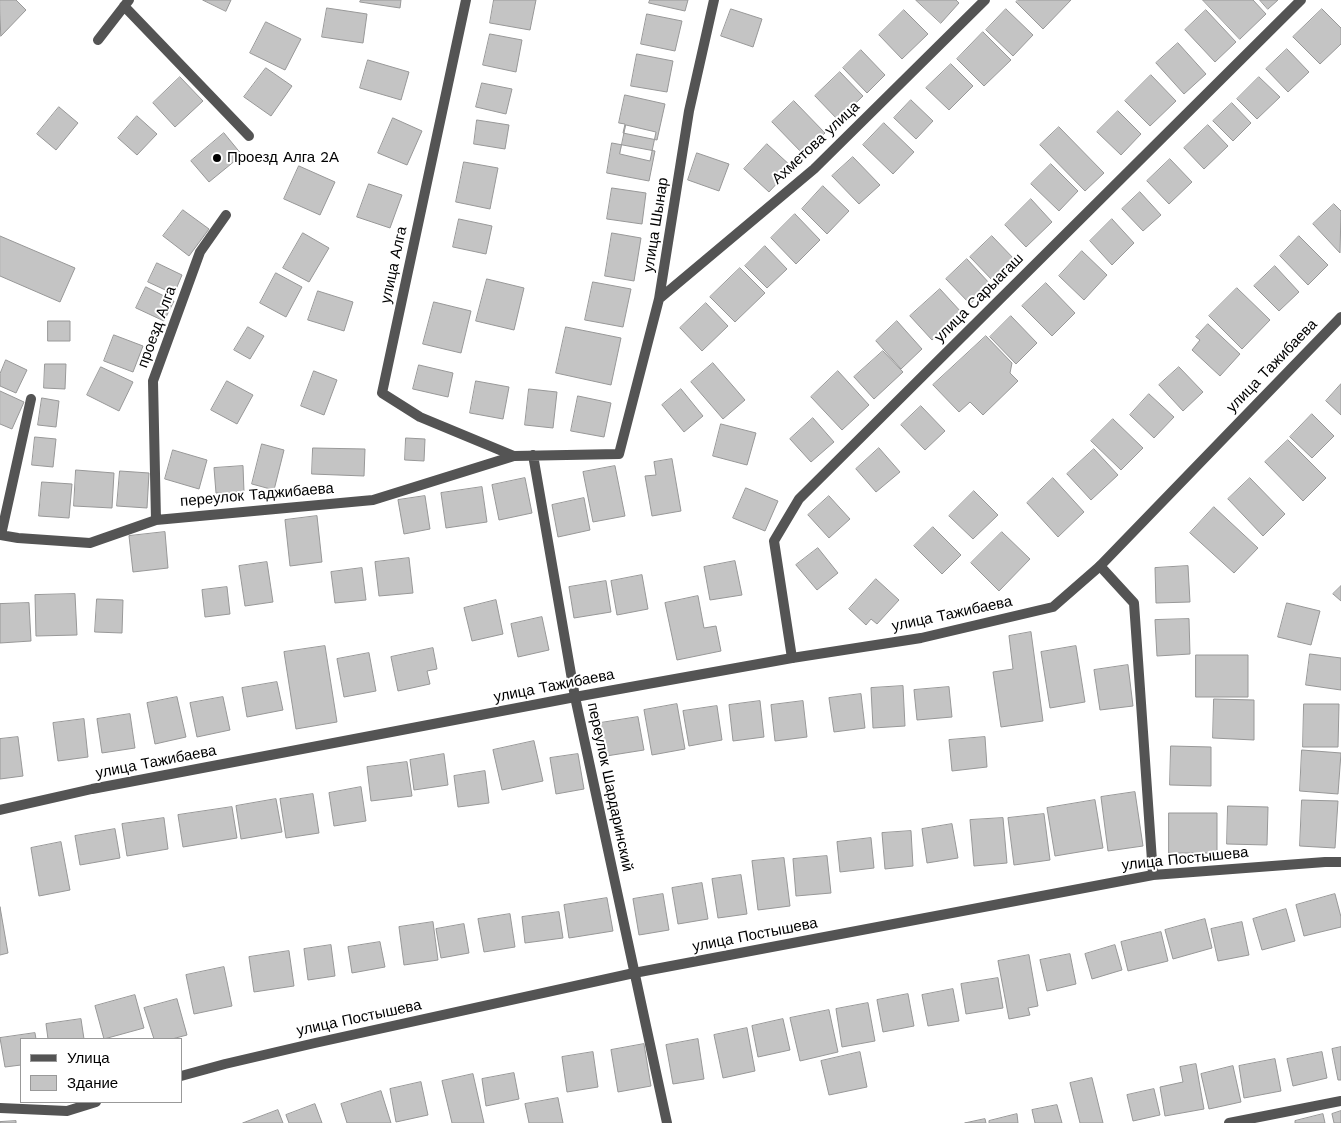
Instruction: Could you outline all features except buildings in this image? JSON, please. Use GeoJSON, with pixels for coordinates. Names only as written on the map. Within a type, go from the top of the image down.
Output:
{"type":"FeatureCollection","features":[{"type":"Feature","properties":{"kind":"street","name":"улица Алга"},"geometry":{"type":"LineString","coordinates":[[466,0],[382,393],[420,417],[514,456]]}},
{"type":"Feature","properties":{"kind":"street","name":"улица Шынар"},"geometry":{"type":"LineString","coordinates":[[533,455],[619,454],[659,300],[689,111],[714,0]]}},
{"type":"Feature","properties":{"kind":"street","name":"Ахметова улица"},"geometry":{"type":"LineString","coordinates":[[659,300],[814,169],[985,0]]}},
{"type":"Feature","properties":{"kind":"street","name":"улица Сарыагаш"},"geometry":{"type":"LineString","coordinates":[[792,658],[774,541],[799,499],[1301,0]]}},
{"type":"Feature","properties":{"kind":"street"},"geometry":{"type":"LineString","coordinates":[[98,40],[126,3],[249,136]]}},
{"type":"Feature","properties":{"kind":"street","name":"проезд Алга"},"geometry":{"type":"LineString","coordinates":[[156,520],[154,381],[200,252],[226,215]]}},
{"type":"Feature","properties":{"kind":"street","name":"улица Тажибаева"},"geometry":{"type":"LineString","coordinates":[[0,810],[92,789],[576,697],[792,658],[921,638],[1053,606],[1100,566],[1341,317]]}},
{"type":"Feature","properties":{"kind":"street"},"geometry":{"type":"LineString","coordinates":[[1,535],[31,399]]}},
{"type":"Feature","properties":{"kind":"street"},"geometry":{"type":"LineString","coordinates":[[514,456],[533,455]]}},
{"type":"Feature","properties":{"kind":"street","name":"переулок Шардаринский"},"geometry":{"type":"LineString","coordinates":[[533,455],[576,697],[666,1123]]}},
{"type":"Feature","properties":{"kind":"street","name":"переулок Таджибаева"},"geometry":{"type":"LineString","coordinates":[[1,535],[90,543],[156,520],[373,500],[514,456]]}},
{"type":"Feature","properties":{"kind":"street"},"geometry":{"type":"LineString","coordinates":[[1100,566],[1134,602],[1153,874]]}},
{"type":"Feature","properties":{"kind":"street","name":"улица Постышева"},"geometry":{"type":"LineString","coordinates":[[182,1076],[306,1045],[634,973],[1153,874],[1341,862]]}},
{"type":"Feature","properties":{"kind":"street"},"geometry":{"type":"LineString","coordinates":[[1230,1123],[1341,1101]]}},
{"type":"Feature","properties":{"kind":"street"},"geometry":{"type":"LineString","coordinates":[[0,1108],[67,1112],[93,1103]]}},
{"type":"Feature","properties":{"kind":"place","name":"Проезд Алга 2А"},"geometry":{"type":"Point","coordinates":[217,158]}}]}
